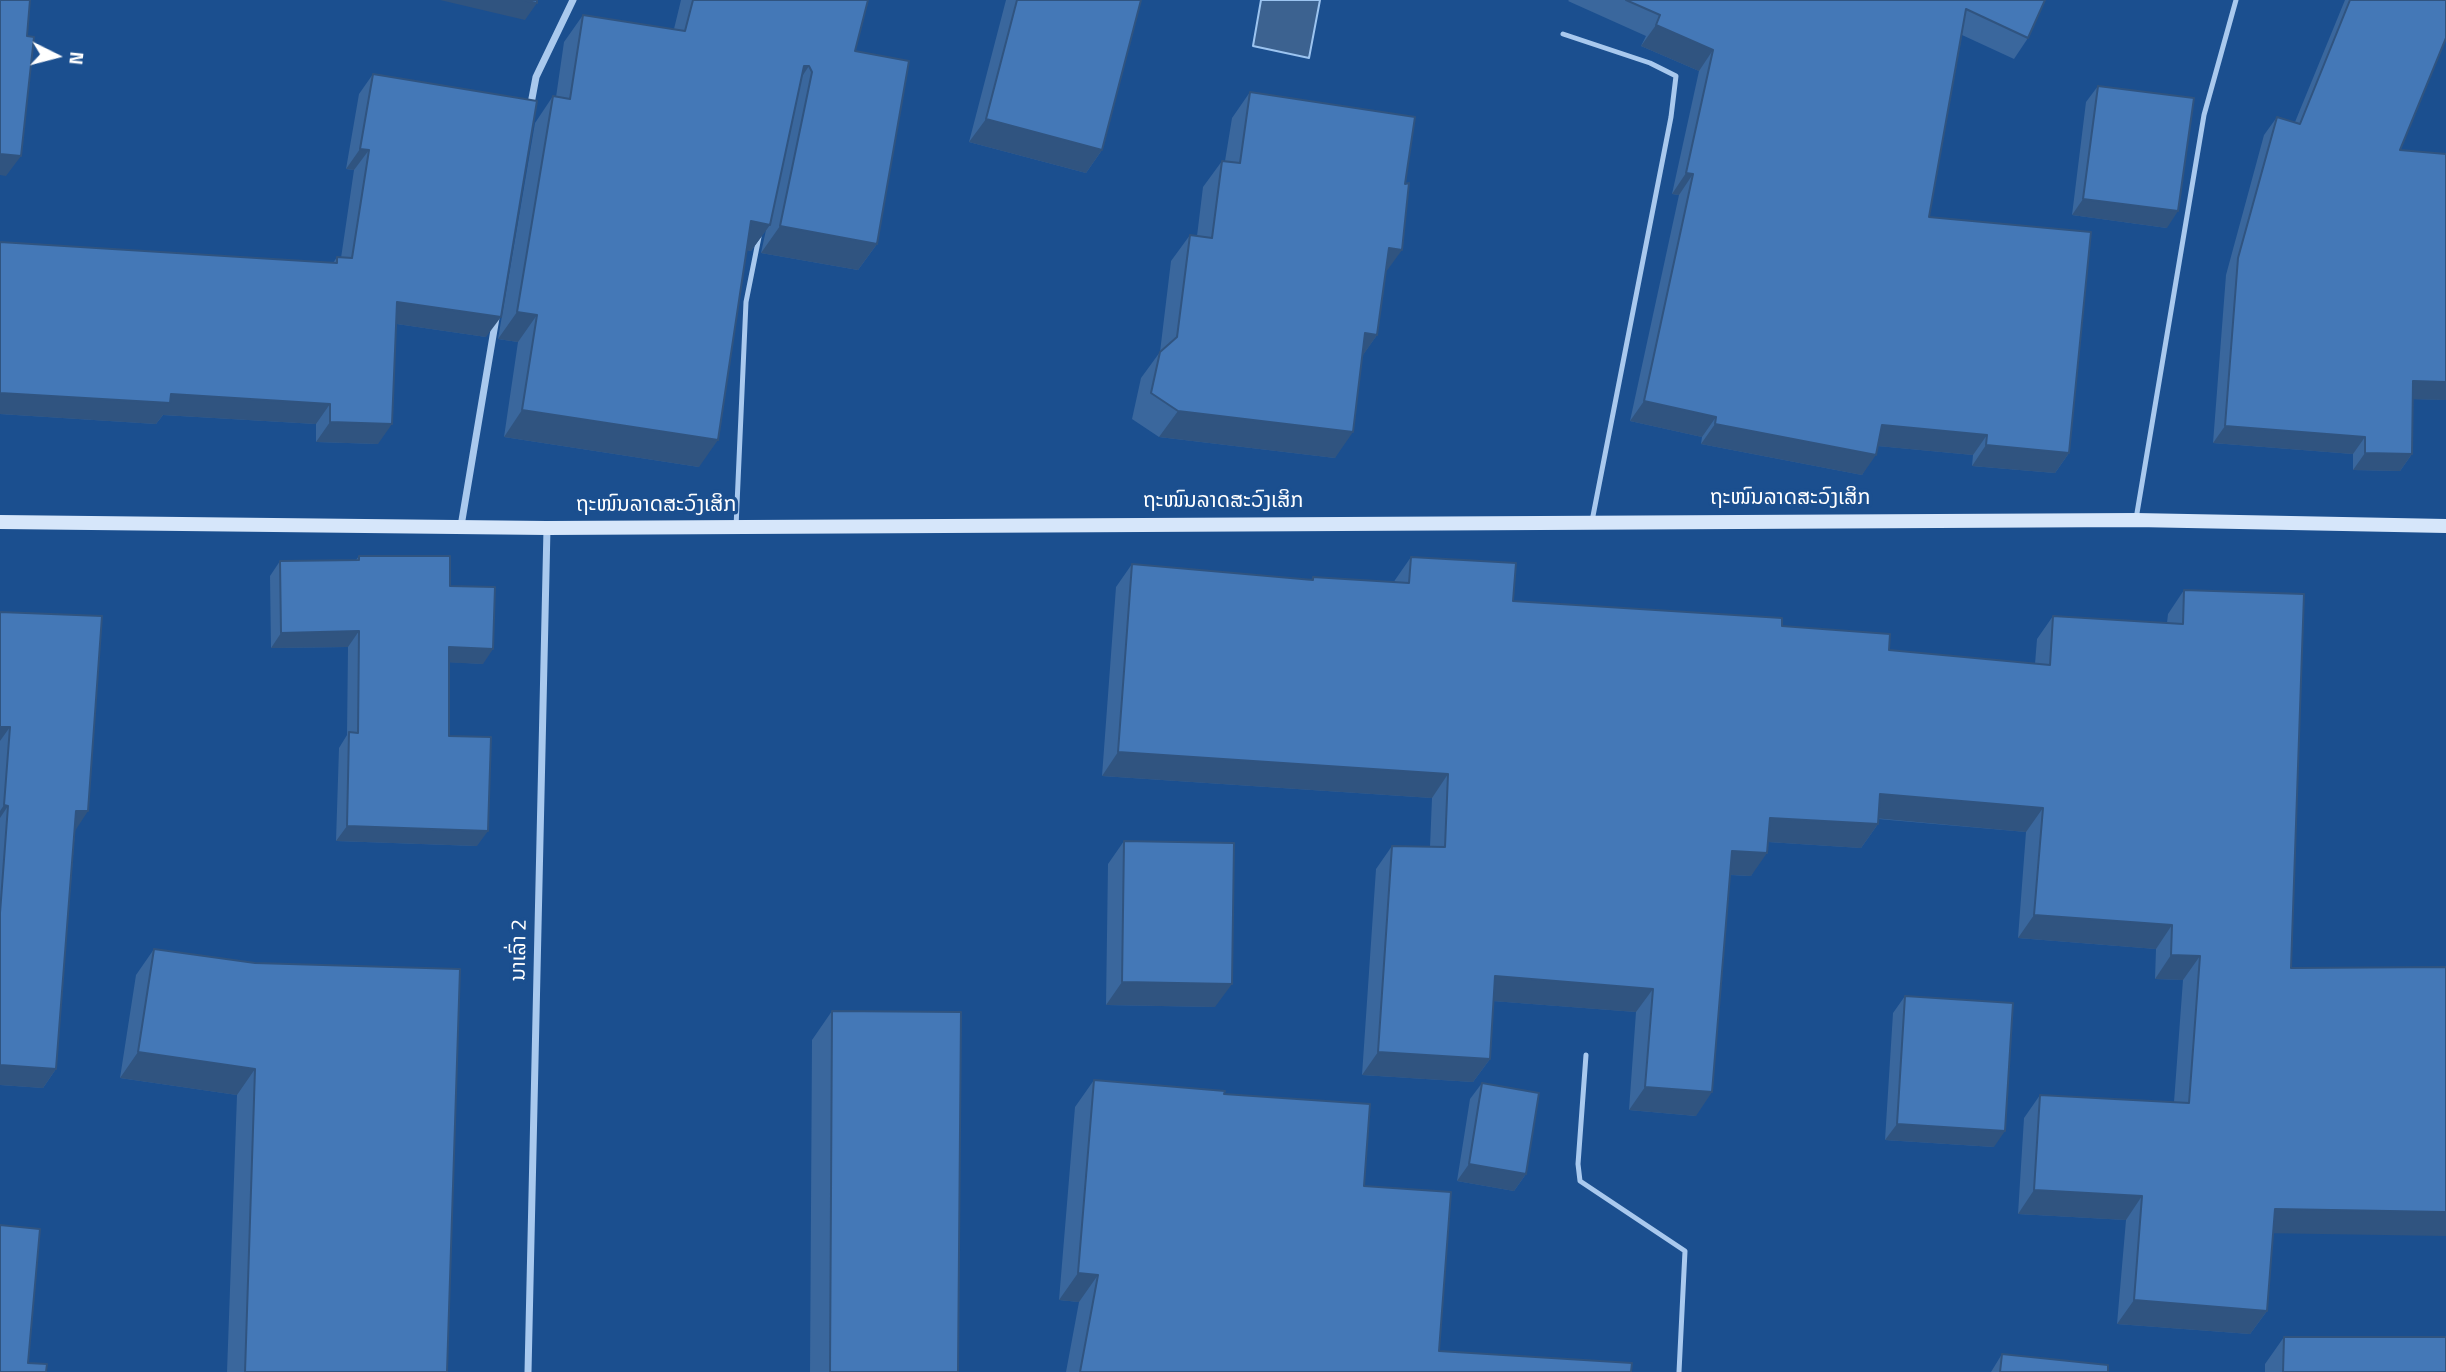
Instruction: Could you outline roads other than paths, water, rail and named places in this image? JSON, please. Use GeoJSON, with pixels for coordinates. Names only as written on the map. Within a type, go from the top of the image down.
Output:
{"type":"FeatureCollection","features":[{"type":"Feature","properties":{"kind":"street"},"geometry":{"type":"LineString","coordinates":[[529,118],[536,77],[573,0]]}},
{"type":"Feature","properties":{"kind":"street"},"geometry":{"type":"LineString","coordinates":[[461,526],[497,308]]}},
{"type":"Feature","properties":{"kind":"street","name":"ຖະໜົນລາດສະວົງເສິກ"},"geometry":{"type":"LineString","coordinates":[[0,522],[547,528],[2136,520],[2446,526]]}},
{"type":"Feature","properties":{"kind":"street","name":"ນາເລົ່າ 2"},"geometry":{"type":"LineString","coordinates":[[528,1372],[547,528]]}},
{"type":"Feature","properties":{"kind":"lane"},"geometry":{"type":"LineString","coordinates":[[2136,520],[2204,115],[2236,0]]}},
{"type":"Feature","properties":{"kind":"lane"},"geometry":{"type":"LineString","coordinates":[[1563,34],[1650,63],[1676,76],[1671,117],[1592,521]]}},
{"type":"Feature","properties":{"kind":"lane"},"geometry":{"type":"LineString","coordinates":[[736,527],[746,302],[760,234]]}},
{"type":"Feature","properties":{"kind":"lane"},"geometry":{"type":"LineString","coordinates":[[1586,1055],[1578,1164],[1580,1181],[1685,1251],[1679,1372]]}},
{"type":"Feature","properties":{"kind":"water"},"geometry":{"type":"Polygon","coordinates":[[[1261,0],[1320,0],[1309,58],[1253,46],[1261,0]]]}}]}
